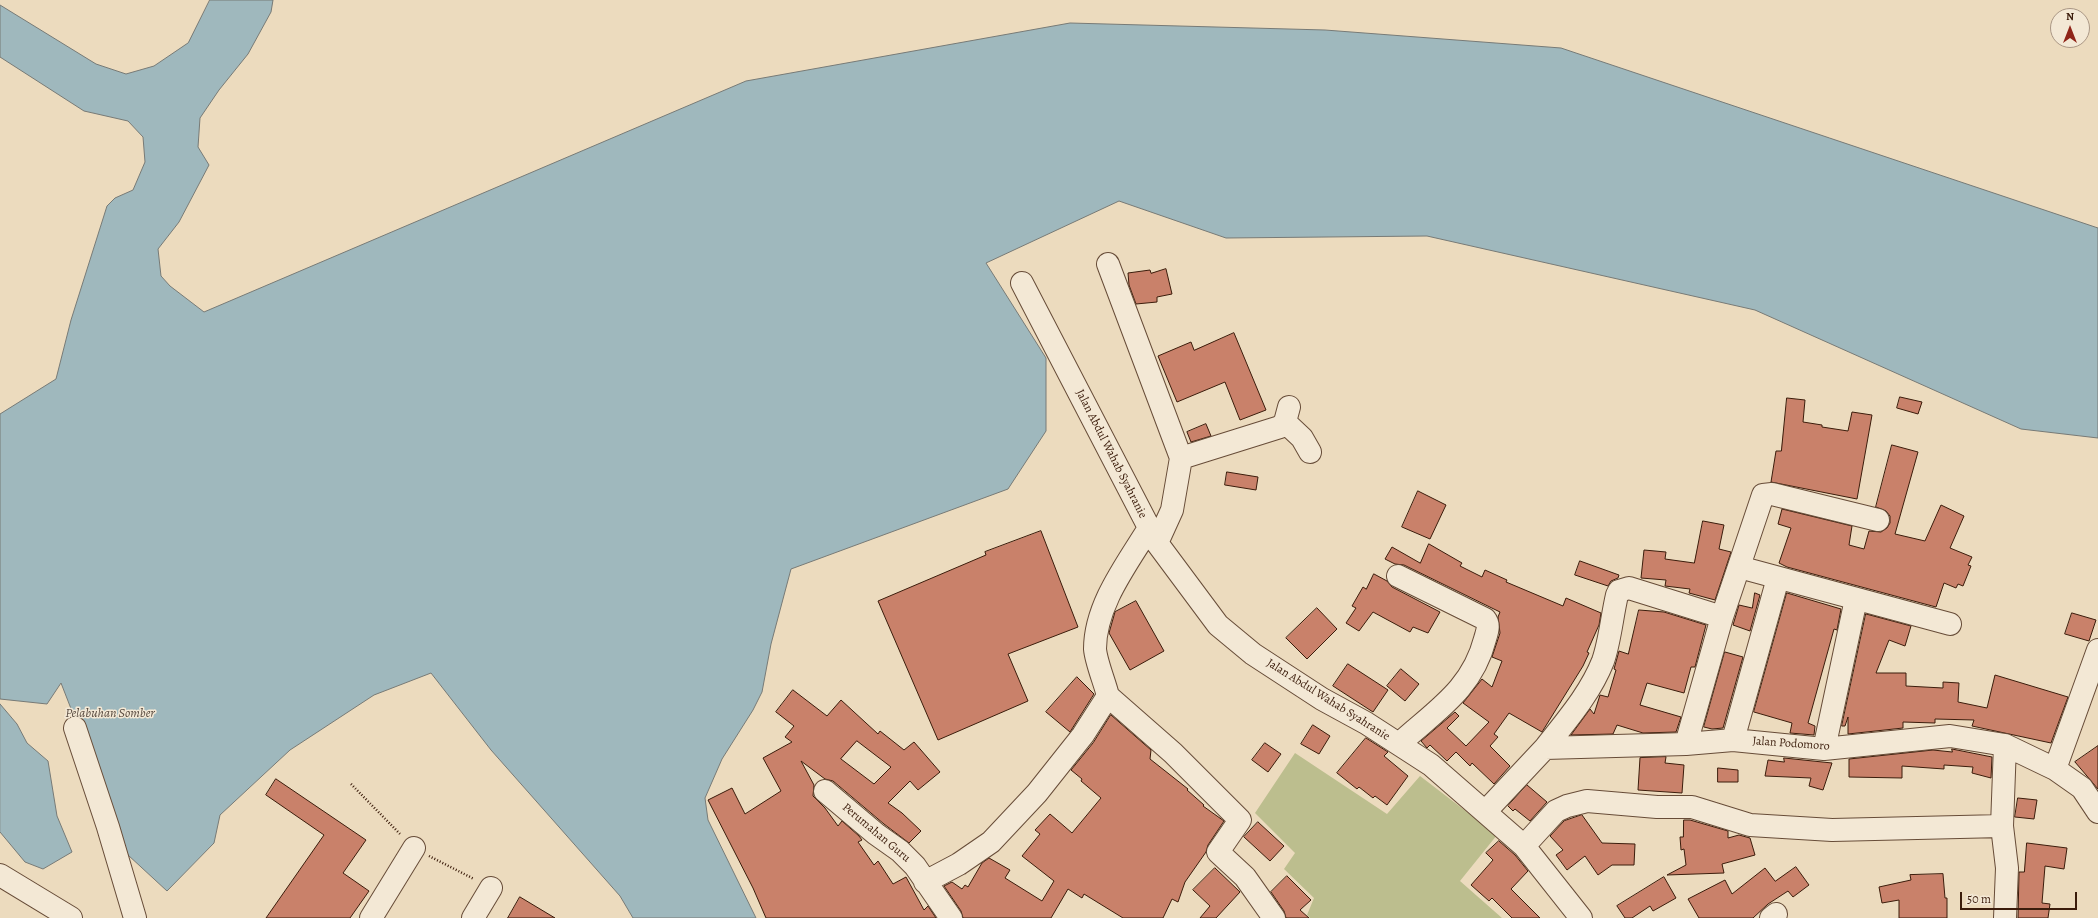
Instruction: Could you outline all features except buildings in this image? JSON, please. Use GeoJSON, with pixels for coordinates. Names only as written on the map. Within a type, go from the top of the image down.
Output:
{"type":"FeatureCollection","features":[{"type":"Feature","properties":{"kind":"street"},"geometry":{"type":"LineString","coordinates":[[1108,264],[1181,458],[1172,510],[1117,580],[1099,622],[1095,650],[1108,696],[1173,753],[1240,820],[1218,852],[1245,878],[1274,918]]}},
{"type":"Feature","properties":{"kind":"street","name":"Jalan Abdul Wahab Syahranie"},"geometry":{"type":"LineString","coordinates":[[1022,283],[1153,536],[1218,625],[1247,649],[1322,699],[1366,723],[1431,765],[1524,846],[1581,918]]}},
{"type":"Feature","properties":{"kind":"street"},"geometry":{"type":"LineString","coordinates":[[1181,458],[1280,427],[1287,414],[1310,452]]}},
{"type":"Feature","properties":{"kind":"street"},"geometry":{"type":"LineString","coordinates":[[1686,744],[1722,617],[1762,497],[1766,494],[1878,520]]}},
{"type":"Feature","properties":{"kind":"street"},"geometry":{"type":"LineString","coordinates":[[1739,567],[1950,624]]}},
{"type":"Feature","properties":{"kind":"street"},"geometry":{"type":"LineString","coordinates":[[1398,576],[1485,619],[1488,625],[1483,645],[1472,673],[1461,690],[1399,744]]}},
{"type":"Feature","properties":{"kind":"street"},"geometry":{"type":"LineString","coordinates":[[1732,740],[1778,578]]}},
{"type":"Feature","properties":{"kind":"street"},"geometry":{"type":"LineString","coordinates":[[1485,812],[1545,748],[1584,697],[1596,677],[1603,659],[1619,591],[1629,588],[1722,617]]}},
{"type":"Feature","properties":{"kind":"street"},"geometry":{"type":"LineString","coordinates":[[1824,748],[1856,599]]}},
{"type":"Feature","properties":{"kind":"street"},"geometry":{"type":"LineString","coordinates":[[2055,769],[2098,650]]}},
{"type":"Feature","properties":{"kind":"street"},"geometry":{"type":"LineString","coordinates":[[925,882],[959,864],[991,842],[1037,794],[1083,735],[1108,696]]}},
{"type":"Feature","properties":{"kind":"street"},"geometry":{"type":"LineString","coordinates":[[75,728],[108,827],[135,918]]}},
{"type":"Feature","properties":{"kind":"street","name":"Jalan Podomoro"},"geometry":{"type":"LineString","coordinates":[[1545,748],[1686,744],[1732,740],[1824,748],[1950,736],[2005,745],[2055,769],[2082,788],[2098,812]]}},
{"type":"Feature","properties":{"kind":"street"},"geometry":{"type":"LineString","coordinates":[[2005,745],[2002,826],[2007,868],[2005,918]]}},
{"type":"Feature","properties":{"kind":"street","name":"Perumahan Guru"},"geometry":{"type":"LineString","coordinates":[[825,791],[900,851],[915,866],[951,918]]}},
{"type":"Feature","properties":{"kind":"street"},"geometry":{"type":"LineString","coordinates":[[1524,846],[1556,811],[1567,806],[1587,801],[1657,807],[1692,807],[1750,825],[1832,830],[2002,826]]}},
{"type":"Feature","properties":{"kind":"street"},"geometry":{"type":"LineString","coordinates":[[371,918],[414,848]]}},
{"type":"Feature","properties":{"kind":"street"},"geometry":{"type":"LineString","coordinates":[[0,875],[72,918]]}},
{"type":"Feature","properties":{"kind":"street"},"geometry":{"type":"LineString","coordinates":[[473,918],[491,888]]}},
{"type":"Feature","properties":{"kind":"path"},"geometry":{"type":"LineString","coordinates":[[351,784],[414,848],[491,888]]}},
{"type":"Feature","properties":{"kind":"green space"},"geometry":{"type":"Polygon","coordinates":[[[1295,753],[1387,814],[1420,776],[1497,835],[1460,881],[1502,918],[1310,918],[1307,915],[1314,898],[1284,869],[1295,853],[1255,813],[1295,753]]]}},
{"type":"Feature","properties":{"kind":"water","name":"Pelabuhan Somber"},"geometry":{"type":"Polygon","coordinates":[[[210,0],[273,0],[271,12],[248,54],[219,90],[200,118],[198,147],[209,165],[179,222],[158,249],[161,276],[170,286],[204,312],[746,81],[1070,23],[1325,30],[1561,48],[2098,228],[2098,438],[2021,429],[1755,310],[1427,236],[1226,238],[1119,201],[986,263],[1046,358],[1046,431],[1008,489],[791,569],[771,644],[762,692],[753,710],[722,759],[705,798],[708,820],[756,918],[633,918],[620,896],[491,750],[431,673],[374,695],[290,750],[220,815],[214,843],[167,891],[128,855],[61,683],[47,704],[0,699],[0,414],[56,379],[71,320],[107,206],[115,198],[133,190],[145,162],[143,137],[128,121],[84,111],[0,57],[0,5],[96,64],[126,74],[154,66],[188,43],[210,0]]]}},
{"type":"Feature","properties":{"kind":"water"},"geometry":{"type":"Polygon","coordinates":[[[0,704],[17,724],[27,743],[48,761],[57,816],[72,852],[43,869],[25,862],[0,832],[0,704]]]}}]}
